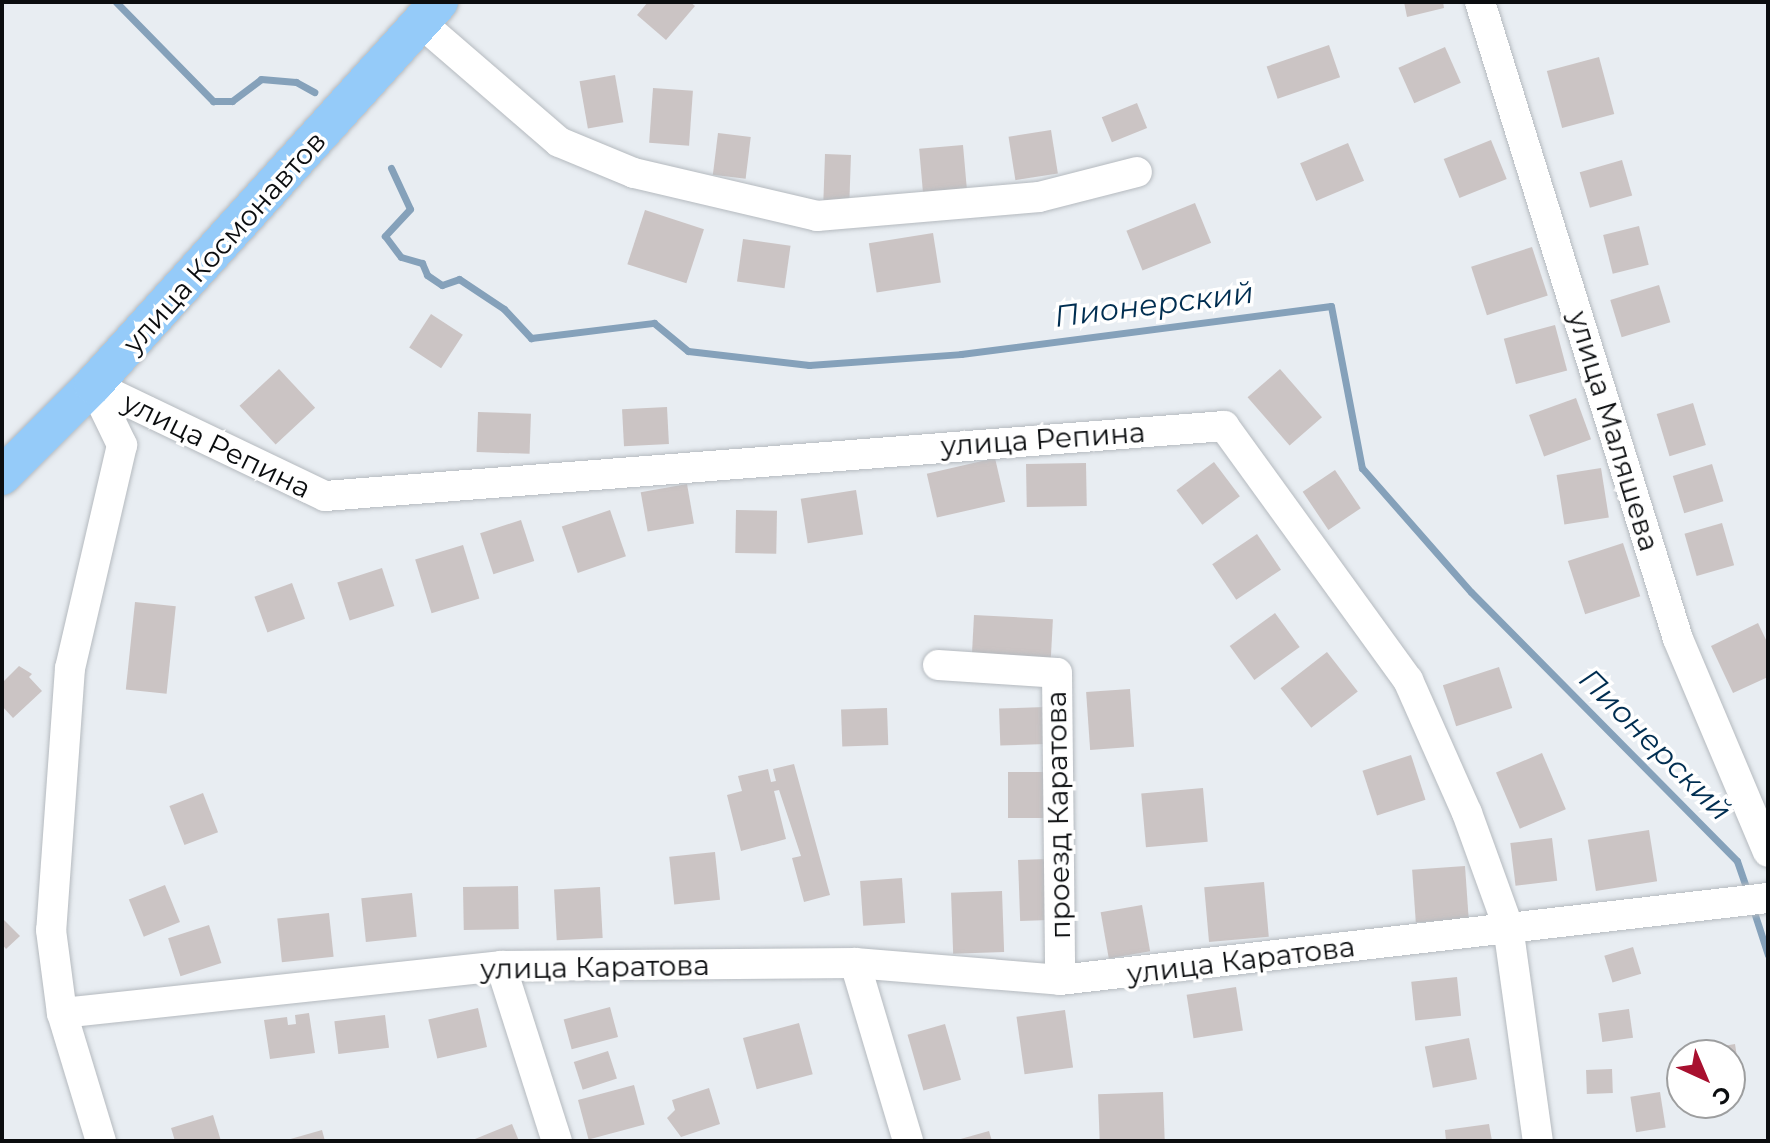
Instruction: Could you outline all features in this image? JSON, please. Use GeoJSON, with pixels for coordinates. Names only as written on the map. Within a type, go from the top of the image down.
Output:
{"type":"FeatureCollection","features":[{"type":"Feature","properties":{"kind":"main road","name":"улица Космонавтов"},"geometry":{"type":"LineString","coordinates":[[2,476],[93,385],[430,12]]}},
{"type":"Feature","properties":{"kind":"street","name":"улица Маляшева"},"geometry":{"type":"LineString","coordinates":[[1480,2],[1678,639],[1768,852]]}},
{"type":"Feature","properties":{"kind":"street"},"geometry":{"type":"LineString","coordinates":[[430,12],[559,142],[634,173],[817,216],[1039,197],[1137,172]]}},
{"type":"Feature","properties":{"kind":"street"},"geometry":{"type":"LineString","coordinates":[[93,385],[122,445],[70,668],[51,930],[62,1013],[101,1141]]}},
{"type":"Feature","properties":{"kind":"street","name":"улица Репина"},"geometry":{"type":"LineString","coordinates":[[93,385],[325,496],[1224,426],[1408,680],[1467,813],[1508,926],[1538,1141]]}},
{"type":"Feature","properties":{"kind":"street","name":"проезд Каратова"},"geometry":{"type":"LineString","coordinates":[[938,665],[1057,673],[1060,980]]}},
{"type":"Feature","properties":{"kind":"street","name":"улица Каратова"},"geometry":{"type":"LineString","coordinates":[[62,1013],[501,966],[855,963],[1060,980],[1181,970],[1508,926],[1768,898]]}},
{"type":"Feature","properties":{"kind":"street"},"geometry":{"type":"LineString","coordinates":[[855,963],[908,1141]]}},
{"type":"Feature","properties":{"kind":"street"},"geometry":{"type":"LineString","coordinates":[[501,966],[557,1141]]}},
{"type":"Feature","properties":{"kind":"building"},"geometry":{"type":"Polygon","coordinates":[[[648,2],[690,2],[695,6],[666,40],[637,15],[648,2]]]}},
{"type":"Feature","properties":{"kind":"building"},"geometry":{"type":"Polygon","coordinates":[[[1404,2],[1443,2],[1444,8],[1407,17],[1404,2]]]}},
{"type":"Feature","properties":{"kind":"building"},"geometry":{"type":"Polygon","coordinates":[[[1329,45],[1340,77],[1278,99],[1267,66],[1329,45]]]}},
{"type":"Feature","properties":{"kind":"building"},"geometry":{"type":"Polygon","coordinates":[[[1445,47],[1461,83],[1414,103],[1398,68],[1445,47]]]}},
{"type":"Feature","properties":{"kind":"building"},"geometry":{"type":"Polygon","coordinates":[[[1599,57],[1614,114],[1562,128],[1547,71],[1599,57]]]}},
{"type":"Feature","properties":{"kind":"building"},"geometry":{"type":"Polygon","coordinates":[[[615,75],[623,122],[588,129],[580,81],[615,75]]]}},
{"type":"Feature","properties":{"kind":"building"},"geometry":{"type":"Polygon","coordinates":[[[653,88],[693,91],[689,146],[649,143],[653,88]]]}},
{"type":"Feature","properties":{"kind":"building"},"geometry":{"type":"Polygon","coordinates":[[[1137,103],[1147,128],[1112,142],[1102,117],[1137,103]]]}},
{"type":"Feature","properties":{"kind":"building"},"geometry":{"type":"Polygon","coordinates":[[[1051,130],[1058,173],[1015,180],[1009,137],[1051,130]]]}},
{"type":"Feature","properties":{"kind":"building"},"geometry":{"type":"Polygon","coordinates":[[[718,133],[751,137],[746,179],[713,175],[718,133]]]}},
{"type":"Feature","properties":{"kind":"building"},"geometry":{"type":"Polygon","coordinates":[[[1491,140],[1507,179],[1459,198],[1444,159],[1491,140]]]}},
{"type":"Feature","properties":{"kind":"building"},"geometry":{"type":"Polygon","coordinates":[[[1348,143],[1364,181],[1316,201],[1300,163],[1348,143]]]}},
{"type":"Feature","properties":{"kind":"building"},"geometry":{"type":"Polygon","coordinates":[[[963,145],[967,191],[923,195],[919,149],[963,145]]]}},
{"type":"Feature","properties":{"kind":"building"},"geometry":{"type":"Polygon","coordinates":[[[825,154],[851,155],[849,201],[823,200],[825,154]]]}},
{"type":"Feature","properties":{"kind":"building"},"geometry":{"type":"Polygon","coordinates":[[[1622,160],[1632,196],[1590,208],[1580,172],[1622,160]]]}},
{"type":"Feature","properties":{"kind":"building"},"geometry":{"type":"Polygon","coordinates":[[[1195,203],[1211,243],[1142,271],[1126,231],[1195,203]]]}},
{"type":"Feature","properties":{"kind":"building"},"geometry":{"type":"Polygon","coordinates":[[[645,210],[704,229],[686,283],[627,264],[645,210]]]}},
{"type":"Feature","properties":{"kind":"building"},"geometry":{"type":"Polygon","coordinates":[[[1639,226],[1649,265],[1613,274],[1603,235],[1639,226]]]}},
{"type":"Feature","properties":{"kind":"building"},"geometry":{"type":"Polygon","coordinates":[[[933,233],[941,282],[877,293],[869,243],[933,233]]]}},
{"type":"Feature","properties":{"kind":"building"},"geometry":{"type":"Polygon","coordinates":[[[743,239],[791,246],[785,288],[737,282],[743,239]]]}},
{"type":"Feature","properties":{"kind":"building"},"geometry":{"type":"Polygon","coordinates":[[[1532,247],[1548,296],[1487,315],[1471,267],[1532,247]]]}},
{"type":"Feature","properties":{"kind":"building"},"geometry":{"type":"Polygon","coordinates":[[[1659,285],[1670,322],[1622,337],[1610,300],[1659,285]]]}},
{"type":"Feature","properties":{"kind":"building"},"geometry":{"type":"Polygon","coordinates":[[[431,314],[463,335],[441,368],[409,348],[431,314]]]}},
{"type":"Feature","properties":{"kind":"building"},"geometry":{"type":"Polygon","coordinates":[[[1555,325],[1567,370],[1516,384],[1504,339],[1555,325]]]}},
{"type":"Feature","properties":{"kind":"building"},"geometry":{"type":"Polygon","coordinates":[[[279,369],[315,408],[276,445],[240,406],[279,369]]]}},
{"type":"Feature","properties":{"kind":"building"},"geometry":{"type":"Polygon","coordinates":[[[1280,369],[1322,417],[1290,446],[1248,397],[1280,369]]]}},
{"type":"Feature","properties":{"kind":"building"},"geometry":{"type":"Polygon","coordinates":[[[1576,398],[1591,439],[1544,456],[1529,415],[1576,398]]]}},
{"type":"Feature","properties":{"kind":"building"},"geometry":{"type":"Polygon","coordinates":[[[1693,403],[1706,445],[1670,456],[1657,414],[1693,403]]]}},
{"type":"Feature","properties":{"kind":"building"},"geometry":{"type":"Polygon","coordinates":[[[667,407],[669,444],[624,446],[622,409],[667,407]]]}},
{"type":"Feature","properties":{"kind":"building"},"geometry":{"type":"Polygon","coordinates":[[[478,412],[531,414],[530,454],[477,452],[478,412]]]}},
{"type":"Feature","properties":{"kind":"building"},"geometry":{"type":"Polygon","coordinates":[[[995,458],[1005,502],[937,518],[927,474],[995,458]]]}},
{"type":"Feature","properties":{"kind":"building"},"geometry":{"type":"Polygon","coordinates":[[[1214,462],[1240,496],[1202,525],[1176,490],[1214,462]]]}},
{"type":"Feature","properties":{"kind":"building"},"geometry":{"type":"Polygon","coordinates":[[[1086,463],[1087,506],[1027,507],[1026,464],[1086,463]]]}},
{"type":"Feature","properties":{"kind":"building"},"geometry":{"type":"Polygon","coordinates":[[[1712,464],[1723,501],[1684,513],[1673,476],[1712,464]]]}},
{"type":"Feature","properties":{"kind":"building"},"geometry":{"type":"Polygon","coordinates":[[[1601,468],[1609,517],[1564,524],[1557,475],[1601,468]]]}},
{"type":"Feature","properties":{"kind":"building"},"geometry":{"type":"Polygon","coordinates":[[[1335,470],[1361,508],[1328,530],[1303,492],[1335,470]]]}},
{"type":"Feature","properties":{"kind":"building"},"geometry":{"type":"Polygon","coordinates":[[[687,484],[694,523],[648,532],[641,492],[687,484]]]}},
{"type":"Feature","properties":{"kind":"building"},"geometry":{"type":"Polygon","coordinates":[[[856,490],[863,534],[808,543],[801,499],[856,490]]]}},
{"type":"Feature","properties":{"kind":"building"},"geometry":{"type":"Polygon","coordinates":[[[610,510],[626,556],[578,573],[562,527],[610,510]]]}},
{"type":"Feature","properties":{"kind":"building"},"geometry":{"type":"Polygon","coordinates":[[[736,510],[777,511],[776,554],[735,553],[736,510]]]}},
{"type":"Feature","properties":{"kind":"building"},"geometry":{"type":"Polygon","coordinates":[[[521,520],[534,561],[493,574],[480,533],[521,520]]]}},
{"type":"Feature","properties":{"kind":"building"},"geometry":{"type":"Polygon","coordinates":[[[1722,523],[1734,565],[1697,576],[1685,534],[1722,523]]]}},
{"type":"Feature","properties":{"kind":"building"},"geometry":{"type":"Polygon","coordinates":[[[1257,534],[1281,570],[1236,600],[1212,564],[1257,534]]]}},
{"type":"Feature","properties":{"kind":"building"},"geometry":{"type":"Polygon","coordinates":[[[1623,543],[1640,596],[1585,614],[1568,561],[1623,543]]]}},
{"type":"Feature","properties":{"kind":"building"},"geometry":{"type":"Polygon","coordinates":[[[463,545],[479,599],[432,613],[415,560],[463,545]]]}},
{"type":"Feature","properties":{"kind":"building"},"geometry":{"type":"Polygon","coordinates":[[[382,568],[394,606],[350,621],[337,583],[382,568]]]}},
{"type":"Feature","properties":{"kind":"building"},"geometry":{"type":"Polygon","coordinates":[[[292,583],[305,619],[267,632],[254,597],[292,583]]]}},
{"type":"Feature","properties":{"kind":"building"},"geometry":{"type":"Polygon","coordinates":[[[135,602],[176,606],[167,694],[126,690],[135,602]]]}},
{"type":"Feature","properties":{"kind":"building"},"geometry":{"type":"Polygon","coordinates":[[[1275,613],[1300,647],[1254,680],[1230,646],[1275,613]]]}},
{"type":"Feature","properties":{"kind":"building"},"geometry":{"type":"Polygon","coordinates":[[[974,615],[1053,619],[1050,665],[972,661],[974,615]]]}},
{"type":"Feature","properties":{"kind":"building"},"geometry":{"type":"Polygon","coordinates":[[[1758,623],[1768,644],[1768,677],[1733,693],[1711,646],[1758,623]]]}},
{"type":"Feature","properties":{"kind":"building"},"geometry":{"type":"Polygon","coordinates":[[[1327,652],[1358,691],[1311,728],[1281,688],[1327,652]]]}},
{"type":"Feature","properties":{"kind":"building"},"geometry":{"type":"Polygon","coordinates":[[[19,666],[32,674],[29,677],[42,691],[13,718],[2,706],[2,683],[19,666]]]}},
{"type":"Feature","properties":{"kind":"building"},"geometry":{"type":"Polygon","coordinates":[[[1499,667],[1512,708],[1456,726],[1443,685],[1499,667]]]}},
{"type":"Feature","properties":{"kind":"building"},"geometry":{"type":"Polygon","coordinates":[[[1130,689],[1134,747],[1090,750],[1086,692],[1130,689]]]}},
{"type":"Feature","properties":{"kind":"building"},"geometry":{"type":"Polygon","coordinates":[[[1045,707],[1046,744],[1000,746],[999,709],[1045,707]]]}},
{"type":"Feature","properties":{"kind":"building"},"geometry":{"type":"Polygon","coordinates":[[[887,708],[888,745],[842,747],[841,710],[887,708]]]}},
{"type":"Feature","properties":{"kind":"building"},"geometry":{"type":"Polygon","coordinates":[[[1542,753],[1566,809],[1520,829],[1496,773],[1542,753]]]}},
{"type":"Feature","properties":{"kind":"building"},"geometry":{"type":"Polygon","coordinates":[[[1411,755],[1426,800],[1377,815],[1362,771],[1411,755]]]}},
{"type":"Feature","properties":{"kind":"building"},"geometry":{"type":"Polygon","coordinates":[[[794,764],[830,895],[804,902],[792,858],[801,856],[779,790],[774,791],[786,839],[741,851],[727,795],[742,791],[738,776],[768,769],[771,782],[776,781],[773,769],[794,764]]]}},
{"type":"Feature","properties":{"kind":"building"},"geometry":{"type":"Polygon","coordinates":[[[1008,772],[1045,772],[1045,818],[1008,818],[1008,772]]]}},
{"type":"Feature","properties":{"kind":"building"},"geometry":{"type":"Polygon","coordinates":[[[1203,788],[1208,842],[1146,847],[1141,793],[1203,788]]]}},
{"type":"Feature","properties":{"kind":"building"},"geometry":{"type":"Polygon","coordinates":[[[203,793],[218,832],[184,845],[169,806],[203,793]]]}},
{"type":"Feature","properties":{"kind":"building"},"geometry":{"type":"Polygon","coordinates":[[[1649,830],[1657,881],[1596,891],[1588,840],[1649,830]]]}},
{"type":"Feature","properties":{"kind":"building"},"geometry":{"type":"Polygon","coordinates":[[[1552,838],[1557,881],[1516,886],[1510,843],[1552,838]]]}},
{"type":"Feature","properties":{"kind":"building"},"geometry":{"type":"Polygon","coordinates":[[[715,852],[720,900],[674,905],[669,857],[715,852]]]}},
{"type":"Feature","properties":{"kind":"building"},"geometry":{"type":"Polygon","coordinates":[[[1047,859],[1049,920],[1020,921],[1018,860],[1047,859]]]}},
{"type":"Feature","properties":{"kind":"building"},"geometry":{"type":"Polygon","coordinates":[[[1465,866],[1469,919],[1416,923],[1412,870],[1465,866]]]}},
{"type":"Feature","properties":{"kind":"building"},"geometry":{"type":"Polygon","coordinates":[[[902,878],[905,923],[863,926],[860,881],[902,878]]]}},
{"type":"Feature","properties":{"kind":"building"},"geometry":{"type":"Polygon","coordinates":[[[1264,882],[1269,937],[1209,942],[1204,887],[1264,882]]]}},
{"type":"Feature","properties":{"kind":"building"},"geometry":{"type":"Polygon","coordinates":[[[165,885],[180,922],[144,937],[129,900],[165,885]]]}},
{"type":"Feature","properties":{"kind":"building"},"geometry":{"type":"Polygon","coordinates":[[[518,886],[519,929],[464,930],[463,887],[518,886]]]}},
{"type":"Feature","properties":{"kind":"building"},"geometry":{"type":"Polygon","coordinates":[[[600,887],[603,938],[557,940],[554,889],[600,887]]]}},
{"type":"Feature","properties":{"kind":"building"},"geometry":{"type":"Polygon","coordinates":[[[1002,891],[1004,952],[953,954],[951,893],[1002,891]]]}},
{"type":"Feature","properties":{"kind":"building"},"geometry":{"type":"Polygon","coordinates":[[[412,893],[417,937],[366,942],[361,898],[412,893]]]}},
{"type":"Feature","properties":{"kind":"building"},"geometry":{"type":"Polygon","coordinates":[[[1142,905],[1150,951],[1109,959],[1101,912],[1142,905]]]}},
{"type":"Feature","properties":{"kind":"building"},"geometry":{"type":"Polygon","coordinates":[[[329,913],[334,957],[282,962],[277,918],[329,913]]]}},
{"type":"Feature","properties":{"kind":"building"},"geometry":{"type":"Polygon","coordinates":[[[2,918],[20,936],[6,949],[2,944],[2,918]]]}},
{"type":"Feature","properties":{"kind":"building"},"geometry":{"type":"Polygon","coordinates":[[[209,925],[221,963],[180,976],[168,938],[209,925]]]}},
{"type":"Feature","properties":{"kind":"building"},"geometry":{"type":"Polygon","coordinates":[[[1633,947],[1641,974],[1612,983],[1604,956],[1633,947]]]}},
{"type":"Feature","properties":{"kind":"building"},"geometry":{"type":"Polygon","coordinates":[[[1457,977],[1461,1016],[1415,1021],[1411,982],[1457,977]]]}},
{"type":"Feature","properties":{"kind":"building"},"geometry":{"type":"Polygon","coordinates":[[[1236,987],[1243,1030],[1193,1038],[1187,995],[1236,987]]]}},
{"type":"Feature","properties":{"kind":"building"},"geometry":{"type":"Polygon","coordinates":[[[610,1007],[618,1037],[572,1049],[564,1019],[610,1007]]]}},
{"type":"Feature","properties":{"kind":"building"},"geometry":{"type":"Polygon","coordinates":[[[478,1008],[487,1047],[437,1058],[428,1019],[478,1008]]]}},
{"type":"Feature","properties":{"kind":"building"},"geometry":{"type":"Polygon","coordinates":[[[1629,1009],[1633,1038],[1602,1042],[1598,1013],[1629,1009]]]}},
{"type":"Feature","properties":{"kind":"building"},"geometry":{"type":"Polygon","coordinates":[[[1065,1010],[1073,1067],[1025,1074],[1016,1017],[1065,1010]]]}},
{"type":"Feature","properties":{"kind":"building"},"geometry":{"type":"Polygon","coordinates":[[[309,1013],[315,1053],[270,1059],[264,1020],[287,1017],[288,1025],[296,1024],[295,1015],[309,1013]]]}},
{"type":"Feature","properties":{"kind":"building"},"geometry":{"type":"Polygon","coordinates":[[[385,1015],[389,1048],[338,1054],[334,1021],[385,1015]]]}},
{"type":"Feature","properties":{"kind":"building"},"geometry":{"type":"Polygon","coordinates":[[[799,1023],[813,1074],[757,1089],[743,1038],[799,1023]]]}},
{"type":"Feature","properties":{"kind":"building"},"geometry":{"type":"Polygon","coordinates":[[[945,1024],[961,1080],[923,1091],[908,1035],[945,1024]]]}},
{"type":"Feature","properties":{"kind":"building"},"geometry":{"type":"Polygon","coordinates":[[[1469,1038],[1477,1079],[1433,1088],[1425,1047],[1469,1038]]]}},
{"type":"Feature","properties":{"kind":"building"},"geometry":{"type":"Polygon","coordinates":[[[608,1051],[617,1079],[583,1090],[574,1062],[608,1051]]]}},
{"type":"Feature","properties":{"kind":"building"},"geometry":{"type":"Polygon","coordinates":[[[1612,1069],[1613,1093],[1587,1094],[1586,1070],[1612,1069]]]}},
{"type":"Feature","properties":{"kind":"building"},"geometry":{"type":"Polygon","coordinates":[[[634,1085],[645,1125],[589,1140],[578,1100],[634,1085]]]}},
{"type":"Feature","properties":{"kind":"building"},"geometry":{"type":"Polygon","coordinates":[[[709,1088],[720,1124],[681,1137],[667,1118],[675,1110],[672,1100],[709,1088]]]}},
{"type":"Feature","properties":{"kind":"building"},"geometry":{"type":"Polygon","coordinates":[[[1163,1092],[1165,1141],[1100,1141],[1098,1094],[1163,1092]]]}},
{"type":"Feature","properties":{"kind":"building"},"geometry":{"type":"Polygon","coordinates":[[[1660,1092],[1666,1128],[1636,1132],[1630,1097],[1660,1092]]]}},
{"type":"Feature","properties":{"kind":"building"},"geometry":{"type":"Polygon","coordinates":[[[213,1115],[221,1141],[175,1141],[171,1128],[213,1115]]]}},
{"type":"Feature","properties":{"kind":"building"},"geometry":{"type":"Polygon","coordinates":[[[512,1124],[519,1141],[470,1141],[512,1124]]]}},
{"type":"Feature","properties":{"kind":"building"},"geometry":{"type":"Polygon","coordinates":[[[1489,1124],[1492,1141],[1446,1141],[1445,1130],[1489,1124]]]}},
{"type":"Feature","properties":{"kind":"building"},"geometry":{"type":"Polygon","coordinates":[[[322,1130],[325,1141],[287,1141],[287,1140],[322,1130]]]}},
{"type":"Feature","properties":{"kind":"building"},"geometry":{"type":"Polygon","coordinates":[[[989,1131],[992,1141],[957,1141],[957,1140],[989,1131]]]}},
{"type":"Feature","properties":{"kind":"waterway","name":"Пионерский"},"geometry":{"type":"LineString","coordinates":[[116,2],[213,101],[232,101],[261,79],[296,82],[314,92]]}},
{"type":"Feature","properties":{"kind":"waterway","name":"Пионерский"},"geometry":{"type":"LineString","coordinates":[[391,168],[410,209],[385,236],[401,257],[422,263],[427,275],[442,285],[459,279],[504,309],[531,338],[654,323],[688,351],[809,365],[961,354],[1331,306],[1362,468],[1471,592],[1737,861],[1746,887]]}},
{"type":"Feature","properties":{"kind":"waterway"},"geometry":{"type":"LineString","coordinates":[[1755,915],[1768,955]]}}]}
